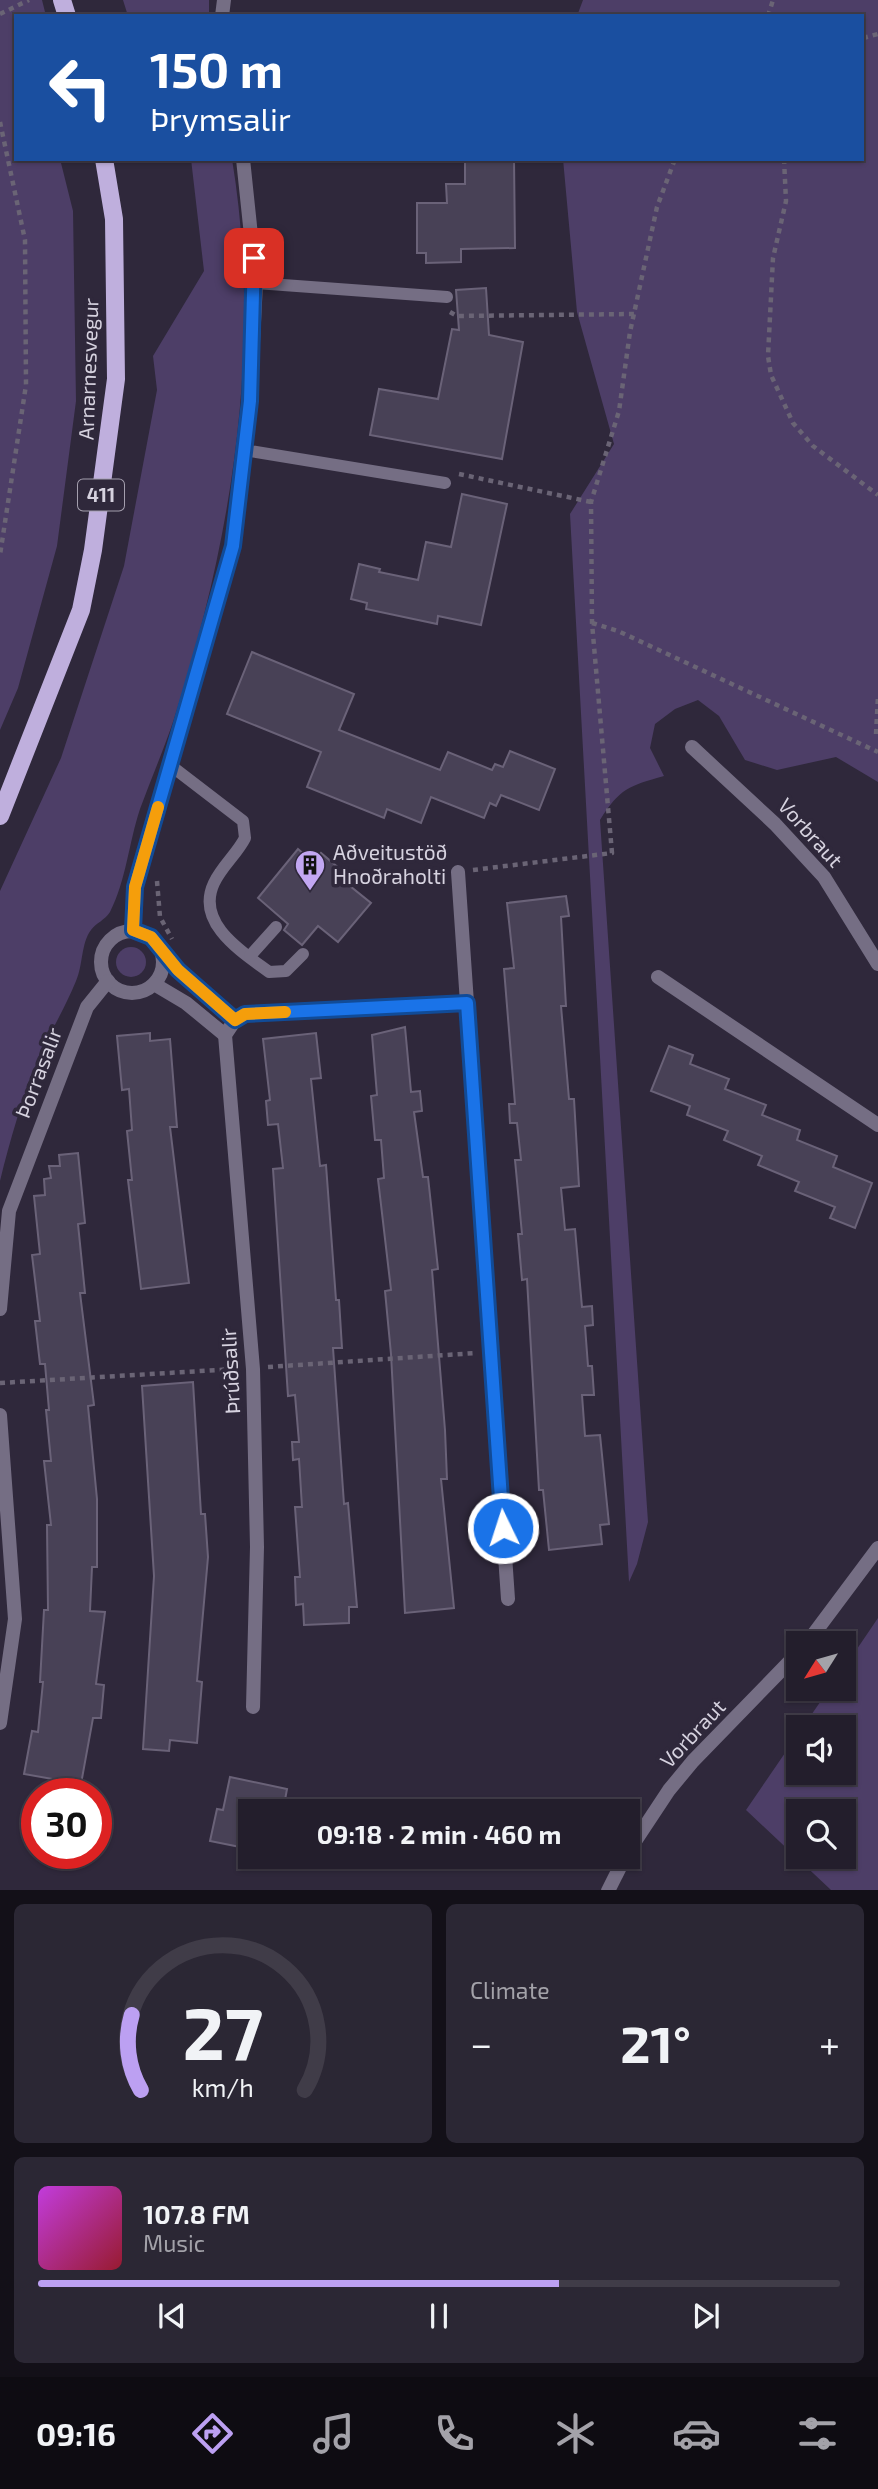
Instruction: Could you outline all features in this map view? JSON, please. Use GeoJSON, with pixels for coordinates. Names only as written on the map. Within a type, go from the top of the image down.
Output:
{"type":"FeatureCollection","features":[{"type":"Feature","properties":{"kind":"main road","name":"Arnarnesvegur"},"geometry":{"type":"LineString","coordinates":[[0,816],[80,610],[93,550],[116,379],[114,219],[104,161]]}},
{"type":"Feature","properties":{"kind":"street"},"geometry":{"type":"LineString","coordinates":[[133,930],[135,887],[233,546],[244,450],[256,283],[243,161]]}},
{"type":"Feature","properties":{"kind":"street","name":"Vorbraut"},"geometry":{"type":"LineString","coordinates":[[692,747],[775,824],[824,877],[878,964]]}},
{"type":"Feature","properties":{"kind":"street"},"geometry":{"type":"LineString","coordinates":[[458,872],[508,1599]]}},
{"type":"Feature","properties":{"kind":"street"},"geometry":{"type":"LineString","coordinates":[[162,954],[160,975],[154,984],[136,993],[125,992],[108,981],[102,972],[102,952],[114,936],[133,930],[151,937],[162,954],[235,1020]]}},
{"type":"Feature","properties":{"kind":"street"},"geometry":{"type":"LineString","coordinates":[[658,977],[878,1125]]}},
{"type":"Feature","properties":{"kind":"street","name":"Þorrasalir"},"geometry":{"type":"LineString","coordinates":[[0,1309],[9,1211],[87,1007],[108,981]]}},
{"type":"Feature","properties":{"kind":"street"},"geometry":{"type":"LineString","coordinates":[[154,984],[186,1003],[225,1035],[235,1020],[245,1014],[467,1003]]}},
{"type":"Feature","properties":{"kind":"street","name":"Þrúðsalir"},"geometry":{"type":"LineString","coordinates":[[225,1035],[253,1369],[257,1548],[253,1707]]}},
{"type":"Feature","properties":{"kind":"street"},"geometry":{"type":"LineString","coordinates":[[0,1415],[15,1619],[0,1723]]}},
{"type":"Feature","properties":{"kind":"street"},"geometry":{"type":"LineString","coordinates":[[816,1631],[878,1548]]}},
{"type":"Feature","properties":{"kind":"street","name":"Vorbraut"},"geometry":{"type":"LineString","coordinates":[[640,1834],[669,1790],[693,1761],[786,1665]]}},
{"type":"Feature","properties":{"kind":"street"},"geometry":{"type":"LineString","coordinates":[[608,1890],[619,1869]]}},
{"type":"Feature","properties":{"kind":"lane"},"geometry":{"type":"LineString","coordinates":[[256,283],[447,297]]}},
{"type":"Feature","properties":{"kind":"lane"},"geometry":{"type":"LineString","coordinates":[[244,450],[445,483]]}},
{"type":"Feature","properties":{"kind":"lane"},"geometry":{"type":"LineString","coordinates":[[170,765],[243,821],[245,838],[213,885],[210,908],[220,931],[276,974],[286,971],[303,954]]}},
{"type":"Feature","properties":{"kind":"lane"},"geometry":{"type":"LineString","coordinates":[[250,956],[276,927]]}},
{"type":"Feature","properties":{"kind":"path"},"geometry":{"type":"LineString","coordinates":[[0,14],[29,0]]}},
{"type":"Feature","properties":{"kind":"path"},"geometry":{"type":"LineString","coordinates":[[0,122],[25,240],[26,385],[0,555]]}},
{"type":"Feature","properties":{"kind":"path"},"geometry":{"type":"LineString","coordinates":[[458,872],[612,853],[592,623],[591,502],[619,411],[634,314],[657,206],[674,161]]}},
{"type":"Feature","properties":{"kind":"path"},"geometry":{"type":"LineString","coordinates":[[784,161],[786,201],[774,258],[768,356],[771,374],[793,423],[813,446],[878,495]]}},
{"type":"Feature","properties":{"kind":"path"},"geometry":{"type":"LineString","coordinates":[[422,295],[457,316],[634,314]]}},
{"type":"Feature","properties":{"kind":"path"},"geometry":{"type":"LineString","coordinates":[[592,623],[618,631],[878,752]]}},
{"type":"Feature","properties":{"kind":"path"},"geometry":{"type":"LineString","coordinates":[[876,734],[878,696]]}},
{"type":"Feature","properties":{"kind":"path"},"geometry":{"type":"LineString","coordinates":[[290,1364],[491,1352]]}},
{"type":"Feature","properties":{"kind":"path"},"geometry":{"type":"LineString","coordinates":[[0,1383],[205,1370]]}},
{"type":"Feature","properties":{"kind":"shaded area"},"geometry":{"type":"Polygon","coordinates":[[[0,0],[42,0],[46,14],[14,14],[14,161],[60,161],[73,211],[76,401],[57,546],[18,688],[0,730],[0,0]]]}},
{"type":"Feature","properties":{"kind":"shaded area"},"geometry":{"type":"Polygon","coordinates":[[[123,0],[209,0],[209,14],[127,14],[123,0]]]}},
{"type":"Feature","properties":{"kind":"shaded area"},"geometry":{"type":"Polygon","coordinates":[[[583,0],[878,0],[878,782],[836,757],[777,770],[745,760],[719,716],[698,700],[675,709],[655,724],[650,748],[664,776],[626,790],[600,820],[648,1522],[637,1564],[629,1582],[570,514],[614,444],[577,312],[563,161],[864,161],[864,14],[578,14],[583,0]]]}},
{"type":"Feature","properties":{"kind":"shaded area"},"geometry":{"type":"Polygon","coordinates":[[[191,161],[232,161],[241,230],[243,371],[226,512],[212,582],[174,719],[136,822],[120,887],[110,912],[88,935],[76,981],[27,1089],[0,1181],[0,891],[61,758],[124,566],[157,390],[153,356],[204,271],[191,161]]]}},
{"type":"Feature","properties":{"kind":"shaded area"},"geometry":{"type":"Polygon","coordinates":[[[131,947],[142,951],[146,962],[142,973],[131,977],[120,973],[116,962],[120,951],[131,947]]]}},
{"type":"Feature","properties":{"kind":"shaded area"},"geometry":{"type":"Polygon","coordinates":[[[878,1618],[878,1890],[831,1890],[809,1869],[856,1869],[856,1799],[786,1799],[786,1848],[746,1810],[786,1752],[786,1785],[856,1785],[856,1715],[811,1715],[821,1701],[856,1701],[856,1650],[878,1618]]]}},
{"type":"Feature","properties":{"kind":"building"},"geometry":{"type":"Polygon","coordinates":[[[465,161],[514,161],[515,248],[461,249],[461,262],[426,263],[426,253],[417,253],[417,203],[447,203],[446,184],[465,184],[465,161]]]}},
{"type":"Feature","properties":{"kind":"building"},"geometry":{"type":"Polygon","coordinates":[[[486,288],[489,335],[523,342],[502,459],[370,435],[379,389],[438,399],[452,329],[459,330],[456,290],[486,288]]]}},
{"type":"Feature","properties":{"kind":"building"},"geometry":{"type":"Polygon","coordinates":[[[462,494],[507,504],[481,625],[438,616],[437,624],[366,609],[367,603],[351,599],[359,564],[380,569],[379,572],[418,580],[426,542],[451,547],[462,494]]]}},
{"type":"Feature","properties":{"kind":"building"},"geometry":{"type":"Polygon","coordinates":[[[252,652],[354,694],[339,730],[440,770],[448,752],[492,770],[495,764],[503,767],[510,751],[555,769],[539,810],[501,795],[496,806],[490,803],[484,818],[431,797],[421,823],[387,809],[384,818],[307,787],[321,752],[227,714],[252,652]]]}},
{"type":"Feature","properties":{"kind":"building","name":"Aðveitustöð Hnoðraholti"},"geometry":{"type":"Polygon","coordinates":[[[298,849],[313,862],[321,853],[354,881],[350,886],[371,903],[338,942],[318,926],[302,945],[284,930],[288,924],[258,898],[298,849]]]}},
{"type":"Feature","properties":{"kind":"building"},"geometry":{"type":"Polygon","coordinates":[[[566,896],[569,916],[561,917],[566,1006],[561,1006],[569,1099],[574,1099],[579,1186],[561,1188],[565,1230],[575,1229],[582,1307],[592,1306],[593,1325],[585,1326],[588,1366],[592,1366],[594,1395],[582,1395],[585,1436],[600,1435],[609,1524],[600,1525],[602,1544],[549,1550],[543,1490],[539,1490],[527,1279],[522,1280],[518,1234],[522,1234],[515,1160],[521,1160],[517,1123],[510,1123],[509,1104],[515,1104],[504,969],[514,968],[507,903],[566,896]]]}},
{"type":"Feature","properties":{"kind":"building"},"geometry":{"type":"Polygon","coordinates":[[[405,1027],[411,1092],[420,1091],[422,1111],[414,1112],[423,1177],[428,1177],[438,1269],[432,1270],[445,1430],[447,1479],[441,1479],[454,1608],[405,1613],[385,1291],[391,1290],[378,1179],[384,1178],[381,1140],[375,1140],[371,1096],[377,1095],[372,1035],[405,1027]]]}},
{"type":"Feature","properties":{"kind":"building"},"geometry":{"type":"Polygon","coordinates":[[[150,1033],[150,1041],[170,1039],[177,1127],[170,1127],[189,1283],[141,1289],[128,1180],[132,1180],[127,1131],[132,1130],[129,1089],[122,1090],[117,1036],[150,1033]]]}},
{"type":"Feature","properties":{"kind":"building"},"geometry":{"type":"Polygon","coordinates":[[[316,1033],[321,1078],[311,1079],[320,1166],[326,1165],[336,1300],[339,1300],[342,1348],[333,1348],[344,1504],[348,1503],[357,1607],[349,1607],[349,1623],[304,1625],[303,1604],[296,1605],[295,1577],[300,1577],[295,1507],[302,1507],[299,1459],[293,1460],[292,1442],[299,1442],[295,1395],[288,1396],[273,1169],[283,1168],[278,1124],[268,1125],[266,1101],[270,1100],[263,1039],[316,1033]]]}},
{"type":"Feature","properties":{"kind":"building"},"geometry":{"type":"Polygon","coordinates":[[[669,1046],[693,1055],[690,1064],[729,1079],[725,1089],[766,1105],[762,1115],[800,1130],[797,1140],[837,1156],[833,1167],[872,1183],[855,1228],[830,1218],[835,1207],[795,1191],[799,1182],[758,1165],[762,1156],[724,1140],[728,1131],[687,1115],[690,1106],[651,1091],[669,1046]]]}},
{"type":"Feature","properties":{"kind":"building"},"geometry":{"type":"Polygon","coordinates":[[[78,1153],[85,1223],[78,1224],[85,1293],[80,1293],[94,1405],[88,1406],[97,1499],[97,1567],[92,1567],[90,1611],[105,1612],[96,1684],[104,1685],[101,1718],[93,1718],[82,1778],[47,1778],[24,1774],[32,1731],[38,1732],[43,1682],[40,1682],[44,1610],[48,1610],[47,1525],[51,1525],[44,1461],[51,1461],[46,1410],[49,1410],[45,1364],[40,1364],[35,1321],[40,1321],[32,1255],[40,1254],[34,1196],[45,1195],[44,1179],[51,1178],[49,1166],[60,1166],[59,1155],[78,1153]]]}},
{"type":"Feature","properties":{"kind":"building"},"geometry":{"type":"Polygon","coordinates":[[[193,1382],[201,1514],[205,1514],[208,1557],[197,1681],[202,1682],[197,1743],[170,1740],[169,1751],[143,1749],[154,1576],[142,1386],[193,1382]]]}},
{"type":"Feature","properties":{"kind":"building"},"geometry":{"type":"Polygon","coordinates":[[[230,1777],[287,1789],[285,1799],[238,1799],[238,1847],[210,1841],[217,1809],[223,1810],[230,1777]]]}},
{"type":"Feature","properties":{"kind":"slow traffic"},"geometry":{"type":"LineString","coordinates":[[158,807],[135,887],[133,930],[151,937],[162,954],[178,970],[235,1020],[245,1014],[285,1012]]}},
{"type":"Feature","properties":{"kind":"place","name":"Aðveitustöð Hnoðraholti"},"geometry":{"type":"Point","coordinates":[310,892]}},
{"type":"Feature","properties":{"kind":"route"},"geometry":{"type":"LineString","coordinates":[[254,258],[256,283],[250,401],[233,546],[135,887],[133,930],[151,937],[162,954],[178,970],[235,1020],[245,1014],[467,1003],[503,1528]]}}]}
